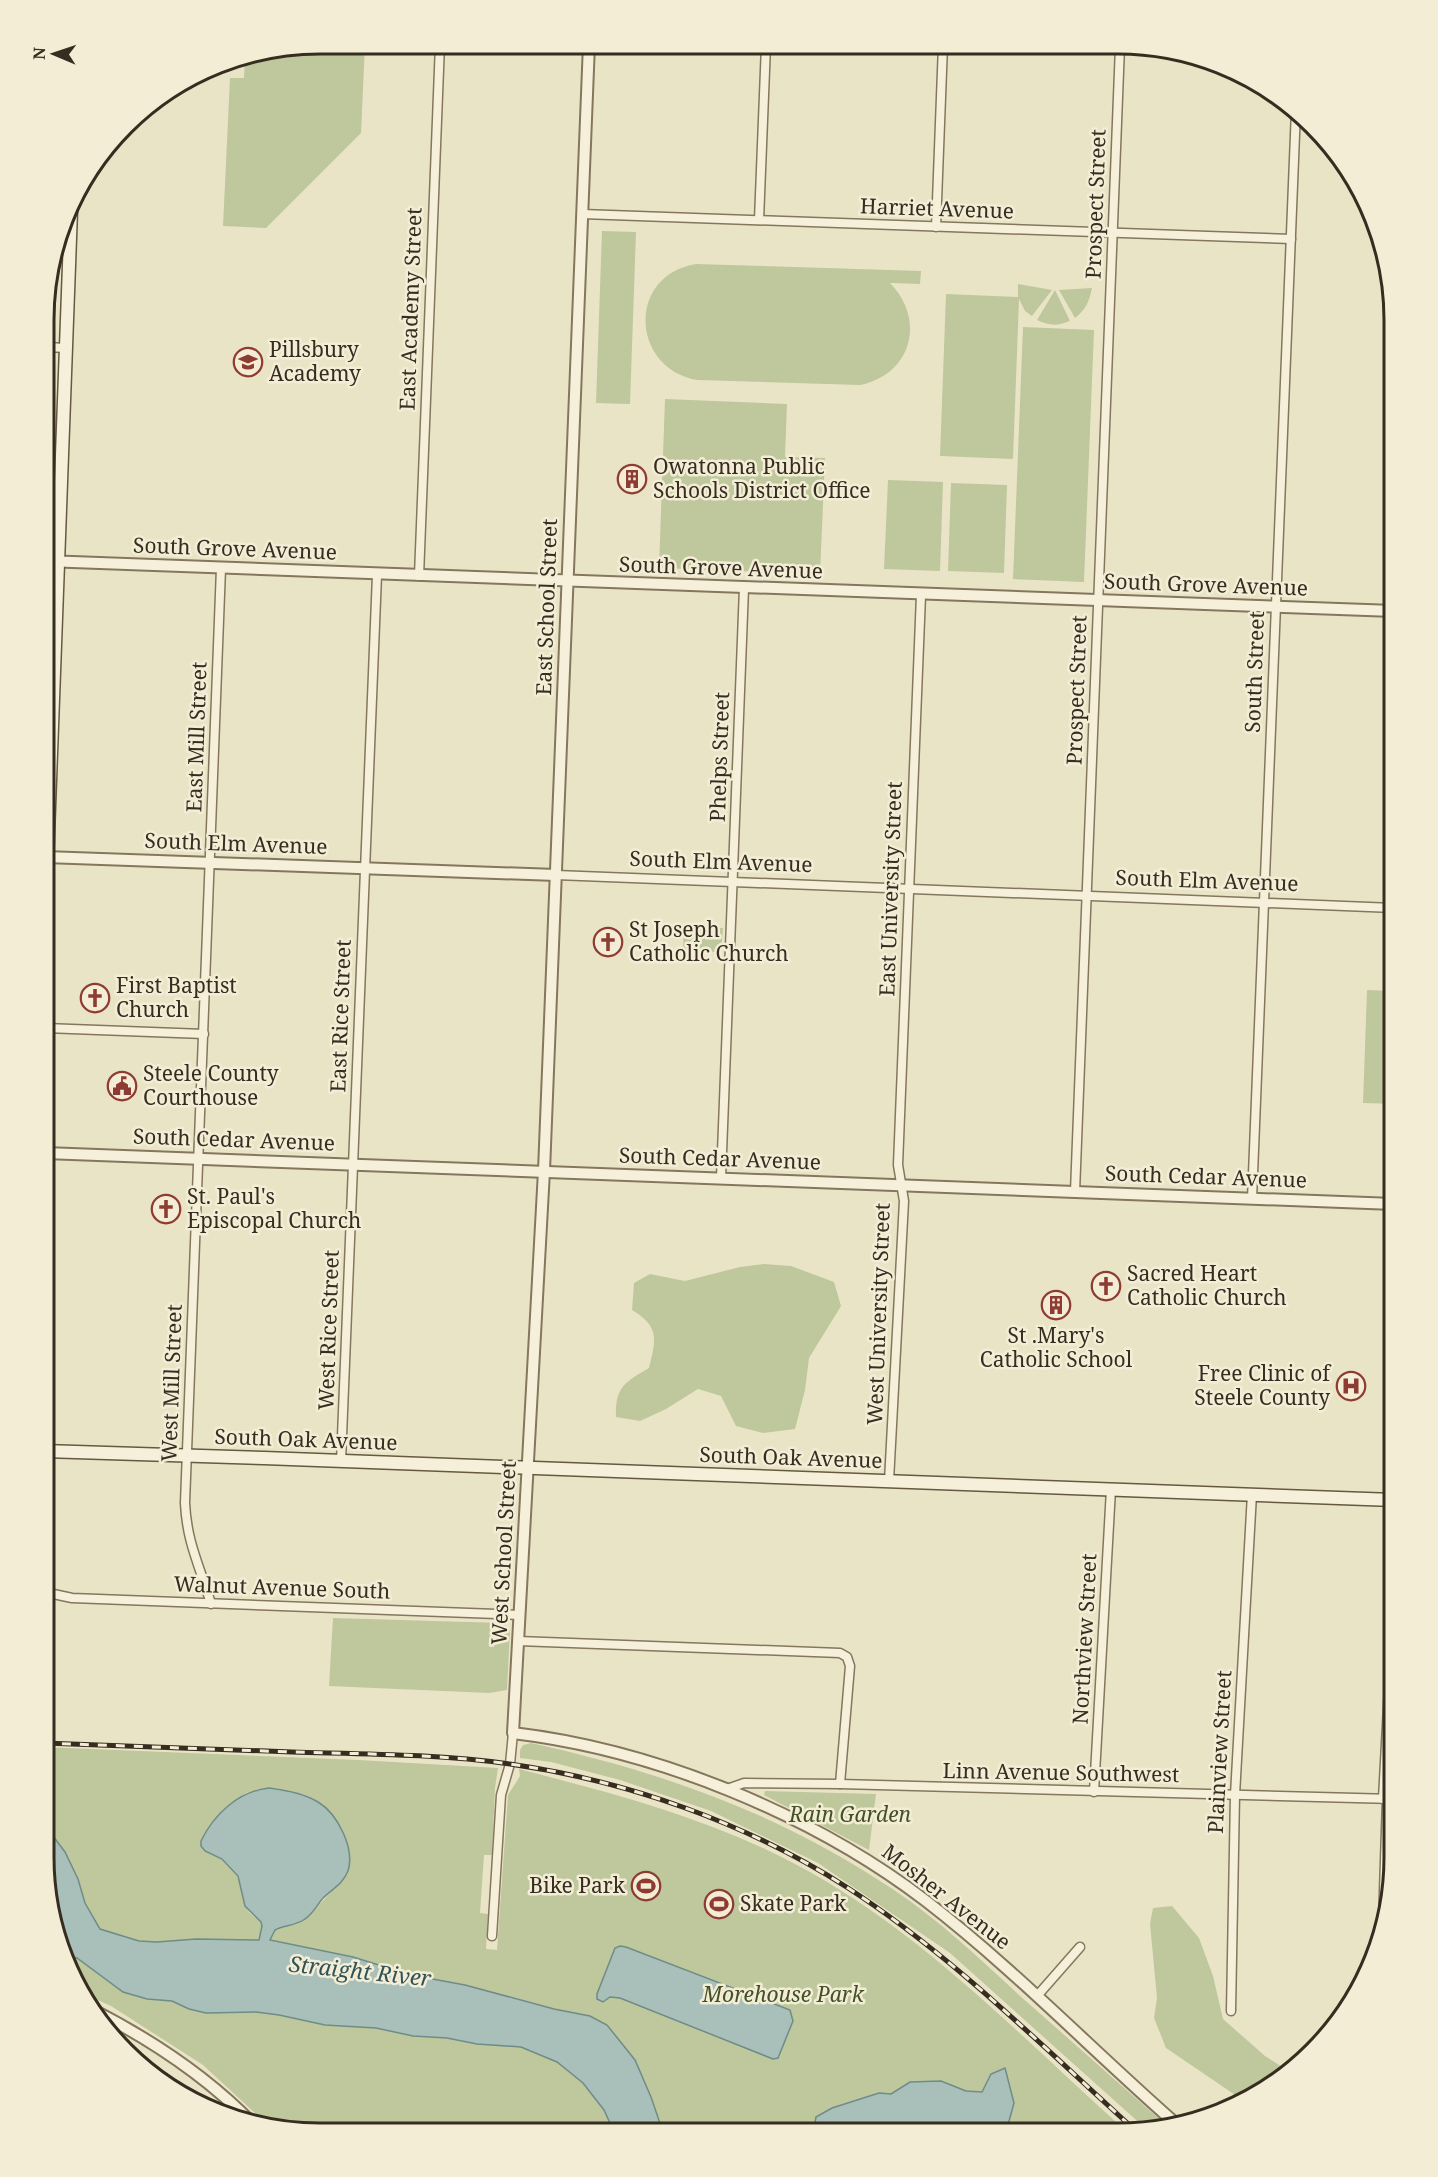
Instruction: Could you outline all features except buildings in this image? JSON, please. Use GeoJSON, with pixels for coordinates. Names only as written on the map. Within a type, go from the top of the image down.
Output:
{"type":"FeatureCollection","features":[{"type":"Feature","properties":{"kind":"main road"},"geometry":{"type":"LineString","coordinates":[[54,531],[66,348],[69,230]]}},
{"type":"Feature","properties":{"kind":"main road","name":"South Oak Avenue"},"geometry":{"type":"LineString","coordinates":[[54,1451],[1384,1500]]}},
{"type":"Feature","properties":{"kind":"street","name":"East Academy Street"},"geometry":{"type":"LineString","coordinates":[[419,576],[440,54]]}},
{"type":"Feature","properties":{"kind":"street","name":"East School Street"},"geometry":{"type":"LineString","coordinates":[[544,1172],[589,54]]}},
{"type":"Feature","properties":{"kind":"street"},"geometry":{"type":"LineString","coordinates":[[759,220],[766,54]]}},
{"type":"Feature","properties":{"kind":"street"},"geometry":{"type":"LineString","coordinates":[[936,226],[943,54]]}},
{"type":"Feature","properties":{"kind":"street","name":"Prospect Street"},"geometry":{"type":"LineString","coordinates":[[1075,1192],[1120,54]]}},
{"type":"Feature","properties":{"kind":"street","name":"South Street"},"geometry":{"type":"LineString","coordinates":[[1252,1199],[1296,122]]}},
{"type":"Feature","properties":{"kind":"street","name":"Harriet Avenue"},"geometry":{"type":"LineString","coordinates":[[582,214],[1291,239]]}},
{"type":"Feature","properties":{"kind":"street"},"geometry":{"type":"LineString","coordinates":[[54,347],[66,348]]}},
{"type":"Feature","properties":{"kind":"street","name":"South Grove Avenue"},"geometry":{"type":"LineString","coordinates":[[54,562],[1384,611]]}},
{"type":"Feature","properties":{"kind":"street","name":"East Mill Street"},"geometry":{"type":"LineString","coordinates":[[198,1159],[221,568]]}},
{"type":"Feature","properties":{"kind":"street"},"geometry":{"type":"LineString","coordinates":[[365,868],[376,574]]}},
{"type":"Feature","properties":{"kind":"street","name":"Phelps Street"},"geometry":{"type":"LineString","coordinates":[[721,1178],[744,588]]}},
{"type":"Feature","properties":{"kind":"street","name":"East University Street"},"geometry":{"type":"LineString","coordinates":[[900,1185],[899,1155],[921,595]]}},
{"type":"Feature","properties":{"kind":"street","name":"South Elm Avenue"},"geometry":{"type":"LineString","coordinates":[[54,857],[1384,908]]}},
{"type":"Feature","properties":{"kind":"street","name":"East Rice Street"},"geometry":{"type":"LineString","coordinates":[[354,1164],[365,868]]}},
{"type":"Feature","properties":{"kind":"street"},"geometry":{"type":"LineString","coordinates":[[54,1028],[204,1034]]}},
{"type":"Feature","properties":{"kind":"street","name":"South Cedar Avenue"},"geometry":{"type":"LineString","coordinates":[[54,1153],[1384,1204]]}},
{"type":"Feature","properties":{"kind":"street","name":"West Mill Street"},"geometry":{"type":"LineString","coordinates":[[198,1159],[185,1503],[186,1528],[190,1547],[211,1604]]}},
{"type":"Feature","properties":{"kind":"street","name":"West Rice Street"},"geometry":{"type":"LineString","coordinates":[[341,1461],[354,1164]]}},
{"type":"Feature","properties":{"kind":"street","name":"West School Street"},"geometry":{"type":"LineString","coordinates":[[492,1936],[501,1796],[510,1764],[513,1733],[544,1172]]}},
{"type":"Feature","properties":{"kind":"street","name":"West University Street"},"geometry":{"type":"LineString","coordinates":[[889,1481],[904,1201],[900,1185]]}},
{"type":"Feature","properties":{"kind":"street","name":"Northview Street"},"geometry":{"type":"LineString","coordinates":[[1094,1792],[1111,1489]]}},
{"type":"Feature","properties":{"kind":"street","name":"Plainview Street"},"geometry":{"type":"LineString","coordinates":[[1231,2011],[1235,1795],[1252,1494]]}},
{"type":"Feature","properties":{"kind":"street","name":"Walnut Avenue South"},"geometry":{"type":"LineString","coordinates":[[54,1594],[72,1598],[520,1615]]}},
{"type":"Feature","properties":{"kind":"street"},"geometry":{"type":"LineString","coordinates":[[518,1641],[840,1653],[847,1657],[850,1666],[840,1784]]}},
{"type":"Feature","properties":{"kind":"street","name":"Mosher Avenue"},"geometry":{"type":"LineString","coordinates":[[513,1733],[544,1737],[605,1751],[668,1769],[727,1789],[835,1841],[889,1875],[955,1924],[1170,2118]]}},
{"type":"Feature","properties":{"kind":"street","name":"Linn Avenue Southwest"},"geometry":{"type":"LineString","coordinates":[[727,1789],[744,1784],[840,1784],[1384,1799]]}},
{"type":"Feature","properties":{"kind":"street"},"geometry":{"type":"LineString","coordinates":[[1037,1996],[1080,1947]]}},
{"type":"Feature","properties":{"kind":"street"},"geometry":{"type":"LineString","coordinates":[[108,2018],[136,2032],[173,2056],[238,2110]]}},
{"type":"Feature","properties":{"kind":"green space"},"geometry":{"type":"Polygon","coordinates":[[[320,54],[365,54],[361,133],[266,228],[223,226],[230,78],[244,78],[245,65],[268,59],[320,54]]]}},
{"type":"Feature","properties":{"kind":"green space"},"geometry":{"type":"Polygon","coordinates":[[[602,231],[636,232],[630,404],[596,403],[602,231]]]}},
{"type":"Feature","properties":{"kind":"green space"},"geometry":{"type":"Polygon","coordinates":[[[696,264],[921,271],[920,284],[890,283],[908,313],[910,329],[908,344],[902,358],[892,370],[878,379],[860,385],[697,380],[675,372],[659,358],[649,341],[646,322],[648,302],[658,285],[673,272],[696,264]]]}},
{"type":"Feature","properties":{"kind":"green space"},"geometry":{"type":"Polygon","coordinates":[[[1018,284],[1052,290],[1032,316],[1025,311],[1019,299],[1013,459],[940,456],[946,294],[1018,297],[1018,284]]]}},
{"type":"Feature","properties":{"kind":"green space"},"geometry":{"type":"Polygon","coordinates":[[[1092,288],[1086,305],[1075,318],[1059,290],[1092,288]]]}},
{"type":"Feature","properties":{"kind":"green space"},"geometry":{"type":"Polygon","coordinates":[[[1055,290],[1070,321],[1054,325],[1037,320],[1055,290]]]}},
{"type":"Feature","properties":{"kind":"green space"},"geometry":{"type":"Polygon","coordinates":[[[1023,327],[1094,330],[1084,582],[1013,579],[1023,327]]]}},
{"type":"Feature","properties":{"kind":"green space"},"geometry":{"type":"Polygon","coordinates":[[[665,399],[787,404],[785,457],[825,458],[820,574],[659,568],[665,399]]]}},
{"type":"Feature","properties":{"kind":"green space"},"geometry":{"type":"Polygon","coordinates":[[[888,480],[943,482],[940,571],[884,569],[888,480]]]}},
{"type":"Feature","properties":{"kind":"green space"},"geometry":{"type":"Polygon","coordinates":[[[951,483],[1007,485],[1004,573],[948,571],[951,483]]]}},
{"type":"Feature","properties":{"kind":"green space"},"geometry":{"type":"Polygon","coordinates":[[[684,926],[723,928],[721,952],[683,951],[684,926]]]}},
{"type":"Feature","properties":{"kind":"green space"},"geometry":{"type":"Polygon","coordinates":[[[1367,990],[1384,991],[1384,1104],[1363,1103],[1367,990]]]}},
{"type":"Feature","properties":{"kind":"green space"},"geometry":{"type":"Polygon","coordinates":[[[764,1264],[791,1266],[834,1282],[841,1306],[809,1358],[805,1390],[795,1429],[763,1433],[736,1426],[721,1396],[698,1389],[666,1409],[640,1421],[616,1417],[617,1399],[623,1386],[649,1368],[653,1349],[652,1328],[632,1310],[634,1283],[650,1274],[685,1281],[740,1267],[764,1264]]]}},
{"type":"Feature","properties":{"kind":"green space"},"geometry":{"type":"Polygon","coordinates":[[[333,1618],[503,1623],[510,1630],[507,1690],[489,1693],[329,1686],[333,1618]]]}},
{"type":"Feature","properties":{"kind":"green space"},"geometry":{"type":"Polygon","coordinates":[[[531,1743],[580,1755],[674,1782],[764,1818],[851,1863],[894,1890],[943,1927],[1160,2120],[1138,2122],[950,1953],[818,1863],[711,1811],[620,1780],[551,1762],[520,1758],[523,1745],[531,1743]]]}},
{"type":"Feature","properties":{"kind":"green space","name":"Morehouse Park"},"geometry":{"type":"Polygon","coordinates":[[[54,1747],[498,1768],[492,1855],[484,1855],[480,1913],[488,1914],[486,1949],[497,1950],[508,1795],[520,1776],[519,1769],[626,1798],[696,1821],[764,1848],[843,1892],[887,1922],[970,1988],[1117,2123],[1009,2123],[1014,2103],[991,2074],[982,2092],[966,2091],[941,2081],[910,2082],[891,2094],[879,2093],[816,2117],[815,2123],[660,2123],[635,2060],[607,2025],[590,2016],[554,2009],[465,1985],[411,1975],[353,1957],[270,1940],[275,1930],[297,1924],[307,1918],[348,1873],[350,1855],[346,1839],[331,1814],[269,1788],[259,1789],[246,1793],[223,1812],[201,1841],[204,1849],[229,1864],[234,1870],[249,1912],[259,1920],[262,1926],[259,1940],[139,1941],[100,1929],[85,1903],[78,1879],[65,1852],[54,1837],[54,1747]]]}},
{"type":"Feature","properties":{"kind":"green space","name":"Rain Garden"},"geometry":{"type":"Polygon","coordinates":[[[765,1791],[876,1794],[869,1850],[764,1795],[765,1791]]]}},
{"type":"Feature","properties":{"kind":"green space"},"geometry":{"type":"Polygon","coordinates":[[[1172,1906],[1199,1938],[1213,1976],[1223,2019],[1265,2056],[1282,2067],[1236,2096],[1166,2048],[1154,2018],[1157,1998],[1150,1924],[1153,1908],[1172,1906]]]}},
{"type":"Feature","properties":{"kind":"green space"},"geometry":{"type":"Polygon","coordinates":[[[73,1957],[123,1992],[147,1999],[172,2001],[189,2009],[206,2013],[256,2012],[325,2025],[376,2028],[413,2036],[521,2047],[557,2062],[583,2083],[604,2110],[610,2123],[320,2123],[268,2118],[258,2116],[203,2065],[111,2006],[95,1999],[73,1957]]]}},
{"type":"Feature","properties":{"kind":"water","name":"Straight River"},"geometry":{"type":"Polygon","coordinates":[[[269,1788],[288,1791],[318,1802],[338,1823],[347,1843],[350,1862],[343,1879],[323,1898],[310,1915],[298,1923],[275,1930],[270,1940],[353,1957],[411,1975],[465,1985],[554,2009],[590,2016],[607,2025],[635,2060],[660,2123],[610,2123],[604,2110],[583,2083],[557,2062],[521,2047],[413,2036],[376,2028],[325,2025],[256,2012],[206,2013],[189,2009],[172,2001],[147,1999],[123,1992],[73,1957],[63,1926],[56,1892],[54,1837],[65,1852],[78,1879],[85,1903],[100,1929],[139,1941],[259,1940],[261,1922],[245,1906],[238,1876],[222,1859],[205,1851],[201,1846],[206,1831],[220,1813],[238,1799],[269,1788]]]}},
{"type":"Feature","properties":{"kind":"water"},"geometry":{"type":"Polygon","coordinates":[[[620,1946],[790,2010],[793,2021],[778,2058],[773,2059],[620,1998],[610,1997],[603,2002],[597,1999],[615,1948],[620,1946]]]}},
{"type":"Feature","properties":{"kind":"water"},"geometry":{"type":"Polygon","coordinates":[[[1005,2068],[1014,2103],[1009,2123],[815,2123],[816,2117],[832,2108],[879,2093],[891,2094],[910,2082],[941,2081],[966,2091],[982,2092],[991,2074],[1005,2068]]]}},
{"type":"Feature","properties":{"kind":"railway"},"geometry":{"type":"LineString","coordinates":[[54,1743],[456,1758],[510,1764],[598,1781],[685,1808],[728,1825],[809,1865],[887,1915],[996,2003],[1127,2122]]}},
{"type":"Feature","properties":{"kind":"place","name":"Pillsbury Academy"},"geometry":{"type":"Point","coordinates":[248,362]}},
{"type":"Feature","properties":{"kind":"place","name":"Owatonna Public Schools District Office"},"geometry":{"type":"Point","coordinates":[632,479]}},
{"type":"Feature","properties":{"kind":"place","name":"St Joseph Catholic Church"},"geometry":{"type":"Point","coordinates":[608,942]}},
{"type":"Feature","properties":{"kind":"place","name":"First Baptist Church"},"geometry":{"type":"Point","coordinates":[95,998]}},
{"type":"Feature","properties":{"kind":"place","name":"Steele County Courthouse"},"geometry":{"type":"Point","coordinates":[122,1086]}},
{"type":"Feature","properties":{"kind":"place","name":"St. Paul's Episcopal Church"},"geometry":{"type":"Point","coordinates":[166,1209]}},
{"type":"Feature","properties":{"kind":"place","name":"Sacred Heart Catholic Church"},"geometry":{"type":"Point","coordinates":[1106,1286]}},
{"type":"Feature","properties":{"kind":"place","name":"St .Mary's Catholic School"},"geometry":{"type":"Point","coordinates":[1056,1305]}},
{"type":"Feature","properties":{"kind":"place","name":"Free Clinic of Steele County"},"geometry":{"type":"Point","coordinates":[1351,1386]}},
{"type":"Feature","properties":{"kind":"place","name":"Bike Park"},"geometry":{"type":"Point","coordinates":[646,1886]}},
{"type":"Feature","properties":{"kind":"place","name":"Skate Park"},"geometry":{"type":"Point","coordinates":[719,1904]}}]}
